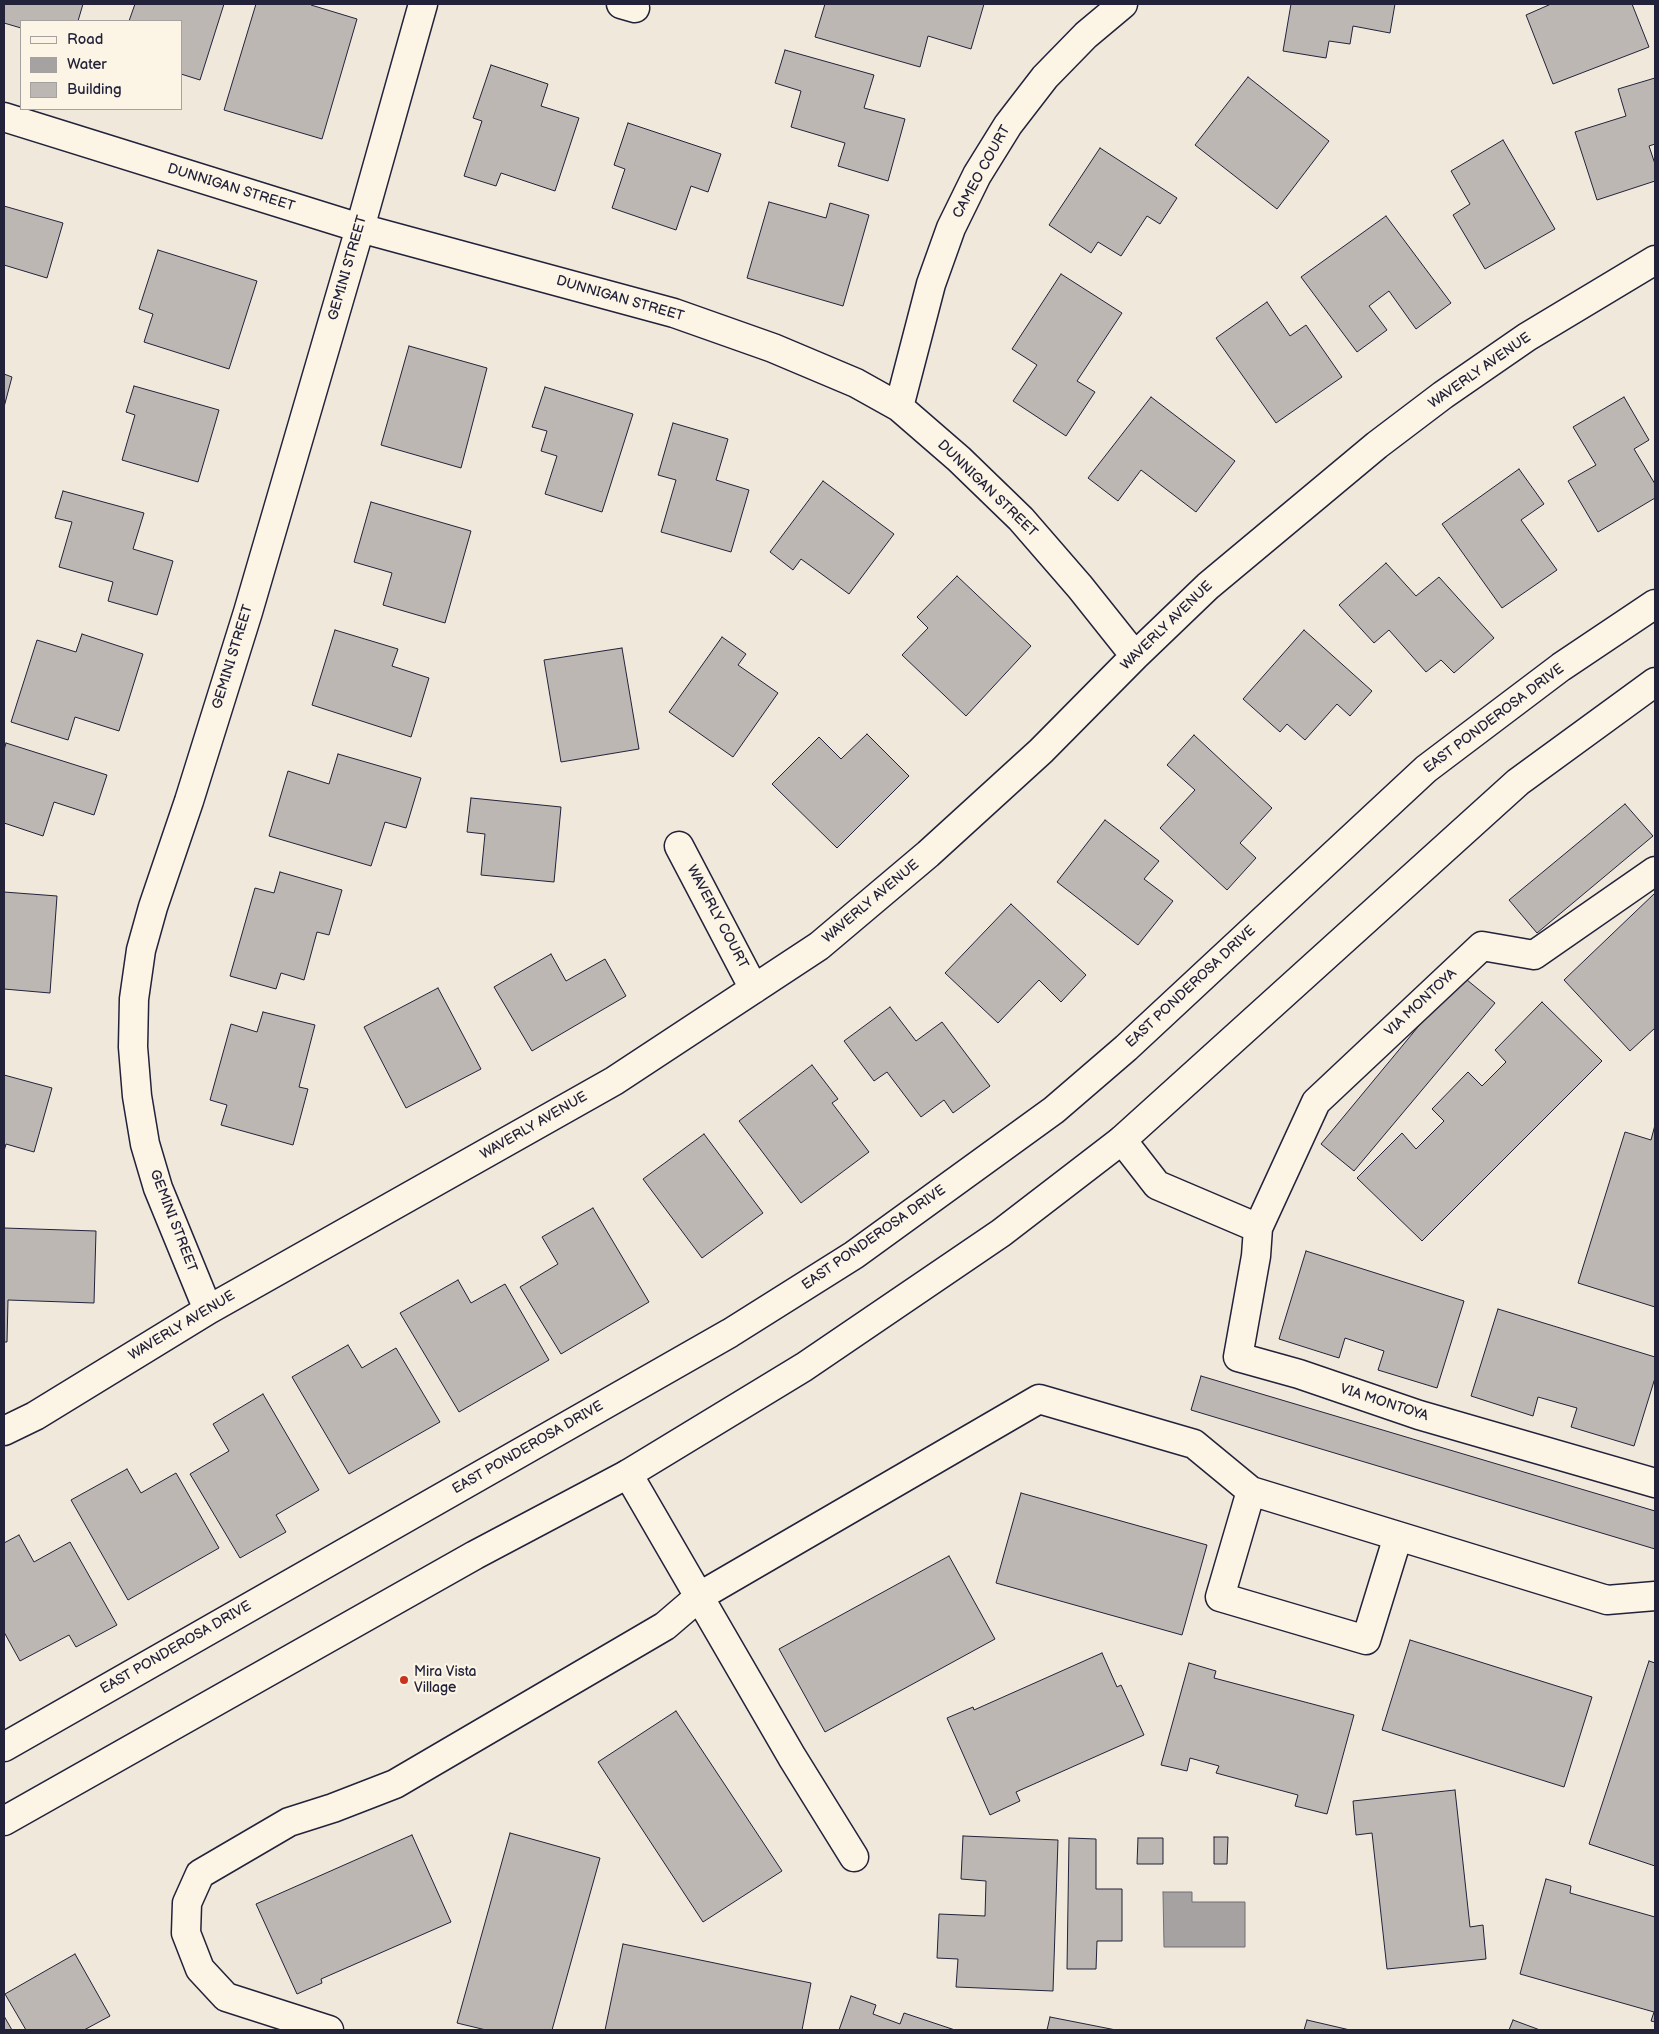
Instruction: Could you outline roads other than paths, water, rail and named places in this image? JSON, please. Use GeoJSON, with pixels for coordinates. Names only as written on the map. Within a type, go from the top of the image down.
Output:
{"type":"FeatureCollection","features":[{"type":"Feature","properties":{"kind":"street","name":"GEMINI STREET"},"geometry":{"type":"LineString","coordinates":[[208,1310],[158,1188],[145,1144],[137,1096],[133,1047],[134,998],[141,950],[153,907],[189,801],[245,621],[360,228],[423,4]]}},
{"type":"Feature","properties":{"kind":"street","name":"CAMEO COURT"},"geometry":{"type":"LineString","coordinates":[[898,407],[931,284],[951,228],[977,175],[1008,125],[1044,77],[1086,35],[1123,4]]}},
{"type":"Feature","properties":{"kind":"street","name":"DUNNIGAN STREET"},"geometry":{"type":"LineString","coordinates":[[4,117],[360,228],[674,313],[773,348],[856,383],[898,407],[959,459],[1021,519],[1080,587],[1135,656]]}},
{"type":"Feature","properties":{"kind":"street","name":"WAVERLY AVENUE"},"geometry":{"type":"LineString","coordinates":[[4,1431],[36,1416],[208,1310],[614,1080],[819,946],[928,854],[1040,751],[1208,586],[1377,445],[1527,337],[1655,260]]}},
{"type":"Feature","properties":{"kind":"street","name":"EAST PONDEROSA DRIVE"},"geometry":{"type":"LineString","coordinates":[[4,1747],[730,1333],[854,1255],[1054,1110],[1126,1048],[1426,769],[1561,667],[1655,604]]}},
{"type":"Feature","properties":{"kind":"street"},"geometry":{"type":"LineString","coordinates":[[4,1821],[450,1569],[628,1474],[820,1356],[1001,1233],[1122,1140],[1518,782],[1655,682]]}},
{"type":"Feature","properties":{"kind":"street","name":"WAVERLY COURT"},"geometry":{"type":"LineString","coordinates":[[679,846],[754,989]]}},
{"type":"Feature","properties":{"kind":"street","name":"VIA MONTOYA"},"geometry":{"type":"LineString","coordinates":[[1655,871],[1534,955],[1482,946],[1316,1102],[1258,1228],[1256,1256],[1238,1356],[1299,1374],[1419,1415],[1655,1483]]}},
{"type":"Feature","properties":{"kind":"street"},"geometry":{"type":"LineString","coordinates":[[1122,1140],[1157,1184],[1258,1228]]}},
{"type":"Feature","properties":{"kind":"street"},"geometry":{"type":"LineString","coordinates":[[330,2030],[226,1997],[200,1969],[186,1934],[187,1903],[200,1874],[289,1822],[334,1808],[395,1784],[665,1626],[700,1596],[1039,1399],[1194,1444],[1250,1491],[1607,1600],[1655,1596]]}},
{"type":"Feature","properties":{"kind":"street"},"geometry":{"type":"LineString","coordinates":[[628,1474],[792,1757],[854,1857]]}},
{"type":"Feature","properties":{"kind":"street"},"geometry":{"type":"LineString","coordinates":[[1250,1491],[1220,1597],[1366,1640],[1398,1536]]}},
{"type":"Feature","properties":{"kind":"water"},"geometry":{"type":"Polygon","coordinates":[[[1163,1892],[1192,1892],[1192,1902],[1245,1902],[1245,1947],[1164,1947],[1163,1892]]]}},
{"type":"Feature","properties":{"kind":"place","name":"Mira Vista Village"},"geometry":{"type":"Point","coordinates":[404,1680]}}]}
